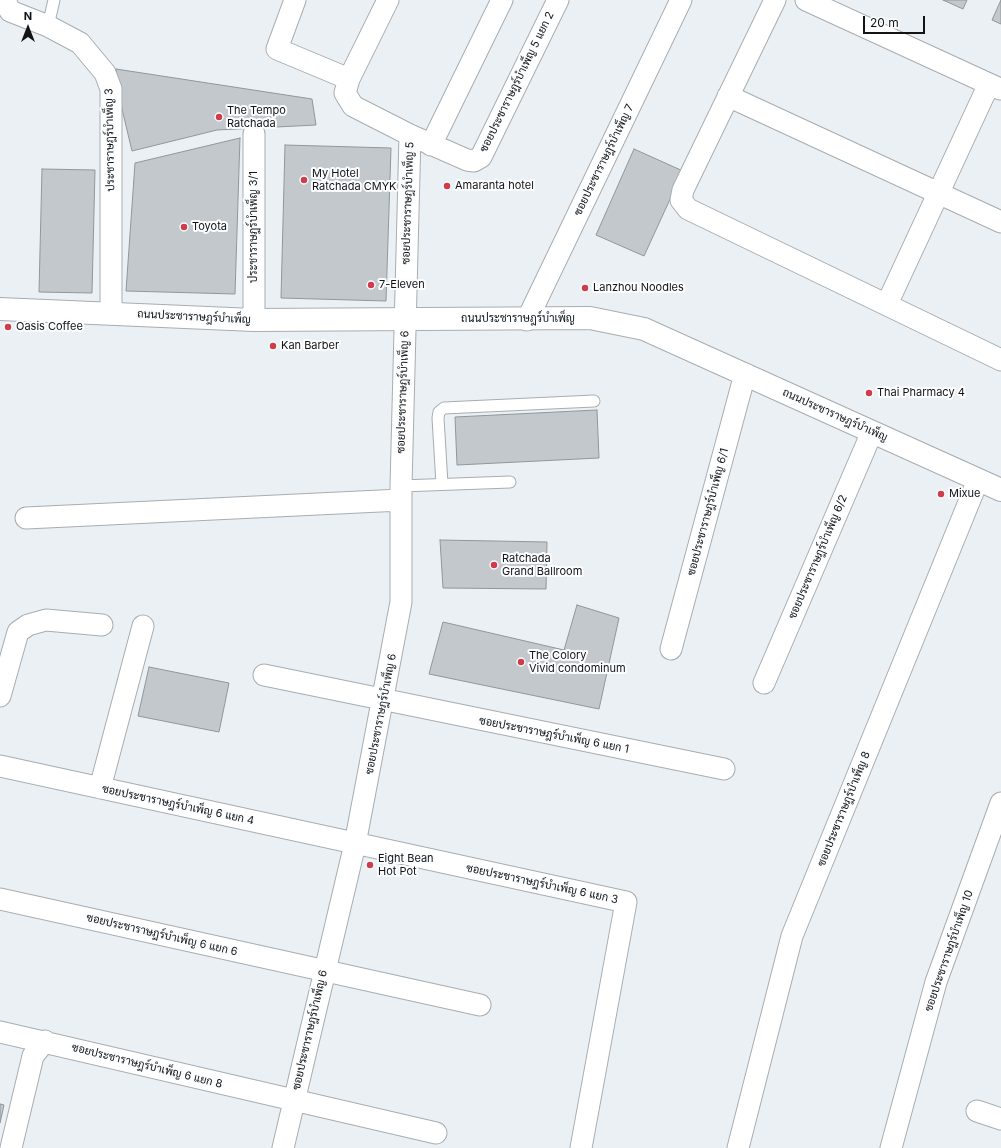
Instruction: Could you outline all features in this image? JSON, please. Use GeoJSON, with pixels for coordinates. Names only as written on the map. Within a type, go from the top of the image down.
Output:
{"type":"FeatureCollection","features":[{"type":"Feature","properties":{"kind":"main road","name":"ถนนประชาราษฎร์บำเพ็ญ"},"geometry":{"type":"LineString","coordinates":[[0,309],[111,312],[254,320],[527,320],[590,318],[644,329],[1001,490]]}},
{"type":"Feature","properties":{"kind":"street","name":"ประชาราษฎร์บำเพ็ญ 3"},"geometry":{"type":"LineString","coordinates":[[5,0],[10,11],[48,26],[80,43],[105,73],[111,89],[111,312]]}},
{"type":"Feature","properties":{"kind":"street"},"geometry":{"type":"LineString","coordinates":[[295,0],[277,49],[347,86]]}},
{"type":"Feature","properties":{"kind":"street"},"geometry":{"type":"LineString","coordinates":[[388,0],[347,86],[353,106],[431,145],[502,0]]}},
{"type":"Feature","properties":{"kind":"street","name":"ซอยประชาราษฎร์บำเพ็ญ 5 แยก 2"},"geometry":{"type":"LineString","coordinates":[[431,145],[467,160],[474,161],[481,157],[558,0]]}},
{"type":"Feature","properties":{"kind":"street","name":"ซอยประชาราษฎร์บำเพ็ญ 7"},"geometry":{"type":"LineString","coordinates":[[527,320],[681,0]]}},
{"type":"Feature","properties":{"kind":"street"},"geometry":{"type":"LineString","coordinates":[[775,0],[683,190],[681,200],[688,209],[1001,360]]}},
{"type":"Feature","properties":{"kind":"street"},"geometry":{"type":"LineString","coordinates":[[806,0],[995,87],[940,193],[887,304]]}},
{"type":"Feature","properties":{"kind":"street"},"geometry":{"type":"LineString","coordinates":[[728,96],[1001,222]]}},
{"type":"Feature","properties":{"kind":"street","name":"ประชาราษฎร์บำเพ็ญ 3/1"},"geometry":{"type":"LineString","coordinates":[[254,134],[254,320]]}},
{"type":"Feature","properties":{"kind":"street","name":"ซอยประชาราษฎร์บำเพ็ญ 5"},"geometry":{"type":"LineString","coordinates":[[405,319],[410,135]]}},
{"type":"Feature","properties":{"kind":"street","name":"ซอยประชาราษฎร์บำเพ็ญ 6"},"geometry":{"type":"LineString","coordinates":[[283,1148],[355,844],[384,701],[401,602],[401,493],[405,319]]}},
{"type":"Feature","properties":{"kind":"street","name":"ซอยประชาราษฎร์บำเพ็ญ 6/1"},"geometry":{"type":"LineString","coordinates":[[671,649],[745,374]]}},
{"type":"Feature","properties":{"kind":"street","name":"ซอยประชาราษฎร์บำเพ็ญ 6/2"},"geometry":{"type":"LineString","coordinates":[[764,683],[872,432]]}},
{"type":"Feature","properties":{"kind":"street","name":"ซอยประชาราษฎร์บำเพ็ญ 8"},"geometry":{"type":"LineString","coordinates":[[738,1148],[792,936],[978,480]]}},
{"type":"Feature","properties":{"kind":"street"},"geometry":{"type":"LineString","coordinates":[[26,518],[401,493]]}},
{"type":"Feature","properties":{"kind":"street"},"geometry":{"type":"LineString","coordinates":[[0,696],[18,632],[28,625],[46,620],[102,626]]}},
{"type":"Feature","properties":{"kind":"street"},"geometry":{"type":"LineString","coordinates":[[100,788],[143,626]]}},
{"type":"Feature","properties":{"kind":"street","name":"ซอยประชาราษฎร์บำเพ็ญ 6 แยก 1"},"geometry":{"type":"LineString","coordinates":[[264,675],[384,701],[724,769]]}},
{"type":"Feature","properties":{"kind":"street","name":"ซอยประชาราษฎร์บำเพ็ญ 6 แยก 4"},"geometry":{"type":"LineString","coordinates":[[0,766],[355,844]]}},
{"type":"Feature","properties":{"kind":"street","name":"ซอยประชาราษฎร์บำเพ็ญ 10"},"geometry":{"type":"LineString","coordinates":[[891,1148],[936,982],[1001,803]]}},
{"type":"Feature","properties":{"kind":"street","name":"ซอยประชาราษฎร์บำเพ็ญ 6 แยก 3"},"geometry":{"type":"LineString","coordinates":[[355,844],[626,902],[581,1148]]}},
{"type":"Feature","properties":{"kind":"street","name":"ซอยประชาราษฎร์บำเพ็ญ 6 แยก 6"},"geometry":{"type":"LineString","coordinates":[[0,899],[480,1005]]}},
{"type":"Feature","properties":{"kind":"street","name":"ซอยประชาราษฎร์บำเพ็ญ 6 แยก 8"},"geometry":{"type":"LineString","coordinates":[[0,1032],[45,1041],[293,1101],[436,1133]]}},
{"type":"Feature","properties":{"kind":"street"},"geometry":{"type":"LineString","coordinates":[[12,1148],[33,1056],[45,1041]]}},
{"type":"Feature","properties":{"kind":"street"},"geometry":{"type":"LineString","coordinates":[[978,1111],[1001,1119]]}},
{"type":"Feature","properties":{"kind":"lane"},"geometry":{"type":"LineString","coordinates":[[48,26],[54,0]]}},
{"type":"Feature","properties":{"kind":"lane"},"geometry":{"type":"LineString","coordinates":[[442,484],[438,418],[439,412],[444,408],[594,401]]}},
{"type":"Feature","properties":{"kind":"lane"},"geometry":{"type":"LineString","coordinates":[[401,493],[442,484],[510,482]]}},
{"type":"Feature","properties":{"kind":"building"},"geometry":{"type":"Polygon","coordinates":[[[943,0],[967,0],[963,9],[943,0]]]}},
{"type":"Feature","properties":{"kind":"building"},"geometry":{"type":"Polygon","coordinates":[[[1001,0],[1001,24],[992,20],[1001,0]]]}},
{"type":"Feature","properties":{"kind":"building","name":"The Tempo Ratchada"},"geometry":{"type":"Polygon","coordinates":[[[116,69],[312,99],[316,125],[217,130],[132,151],[122,109],[116,69]]]}},
{"type":"Feature","properties":{"kind":"building","name":"Toyota"},"geometry":{"type":"Polygon","coordinates":[[[240,138],[235,294],[126,291],[135,163],[240,138]]]}},
{"type":"Feature","properties":{"kind":"building"},"geometry":{"type":"Polygon","coordinates":[[[285,145],[391,148],[386,301],[281,298],[285,145]]]}},
{"type":"Feature","properties":{"kind":"building"},"geometry":{"type":"Polygon","coordinates":[[[634,149],[683,171],[644,256],[596,235],[634,149]]]}},
{"type":"Feature","properties":{"kind":"building"},"geometry":{"type":"Polygon","coordinates":[[[42,169],[95,170],[92,293],[39,292],[42,169]]]}},
{"type":"Feature","properties":{"kind":"building"},"geometry":{"type":"Polygon","coordinates":[[[597,410],[599,458],[457,465],[455,417],[597,410]]]}},
{"type":"Feature","properties":{"kind":"building","name":"Ratchada Grand Ballroom"},"geometry":{"type":"Polygon","coordinates":[[[440,540],[547,542],[546,589],[443,588],[440,540]]]}},
{"type":"Feature","properties":{"kind":"building","name":"The Colory Vivid condominum"},"geometry":{"type":"Polygon","coordinates":[[[577,605],[619,618],[599,709],[429,674],[443,622],[564,650],[577,605]]]}},
{"type":"Feature","properties":{"kind":"building"},"geometry":{"type":"Polygon","coordinates":[[[149,667],[229,683],[219,732],[138,716],[149,667]]]}},
{"type":"Feature","properties":{"kind":"building"},"geometry":{"type":"Polygon","coordinates":[[[0,1104],[4,1105],[0,1123],[0,1104]]]}},
{"type":"Feature","properties":{"kind":"place","name":"The Tempo Ratchada"},"geometry":{"type":"Point","coordinates":[219,117]}},
{"type":"Feature","properties":{"kind":"place","name":"My Hotel Ratchada CMYK"},"geometry":{"type":"Point","coordinates":[304,180]}},
{"type":"Feature","properties":{"kind":"place","name":"Amaranta hotel"},"geometry":{"type":"Point","coordinates":[447,186]}},
{"type":"Feature","properties":{"kind":"place","name":"Toyota"},"geometry":{"type":"Point","coordinates":[184,227]}},
{"type":"Feature","properties":{"kind":"place","name":"7-Eleven"},"geometry":{"type":"Point","coordinates":[371,285]}},
{"type":"Feature","properties":{"kind":"place","name":"Lanzhou Noodles"},"geometry":{"type":"Point","coordinates":[585,288]}},
{"type":"Feature","properties":{"kind":"place","name":"Oasis Coffee"},"geometry":{"type":"Point","coordinates":[8,327]}},
{"type":"Feature","properties":{"kind":"place","name":"Kan Barber"},"geometry":{"type":"Point","coordinates":[273,346]}},
{"type":"Feature","properties":{"kind":"place","name":"Thai Pharmacy 4"},"geometry":{"type":"Point","coordinates":[869,393]}},
{"type":"Feature","properties":{"kind":"place","name":"Mixue"},"geometry":{"type":"Point","coordinates":[941,494]}},
{"type":"Feature","properties":{"kind":"place","name":"Ratchada Grand Ballroom"},"geometry":{"type":"Point","coordinates":[494,565]}},
{"type":"Feature","properties":{"kind":"place","name":"The Colory Vivid condominum"},"geometry":{"type":"Point","coordinates":[521,662]}},
{"type":"Feature","properties":{"kind":"place","name":"Eight Bean Hot Pot"},"geometry":{"type":"Point","coordinates":[370,865]}}]}
